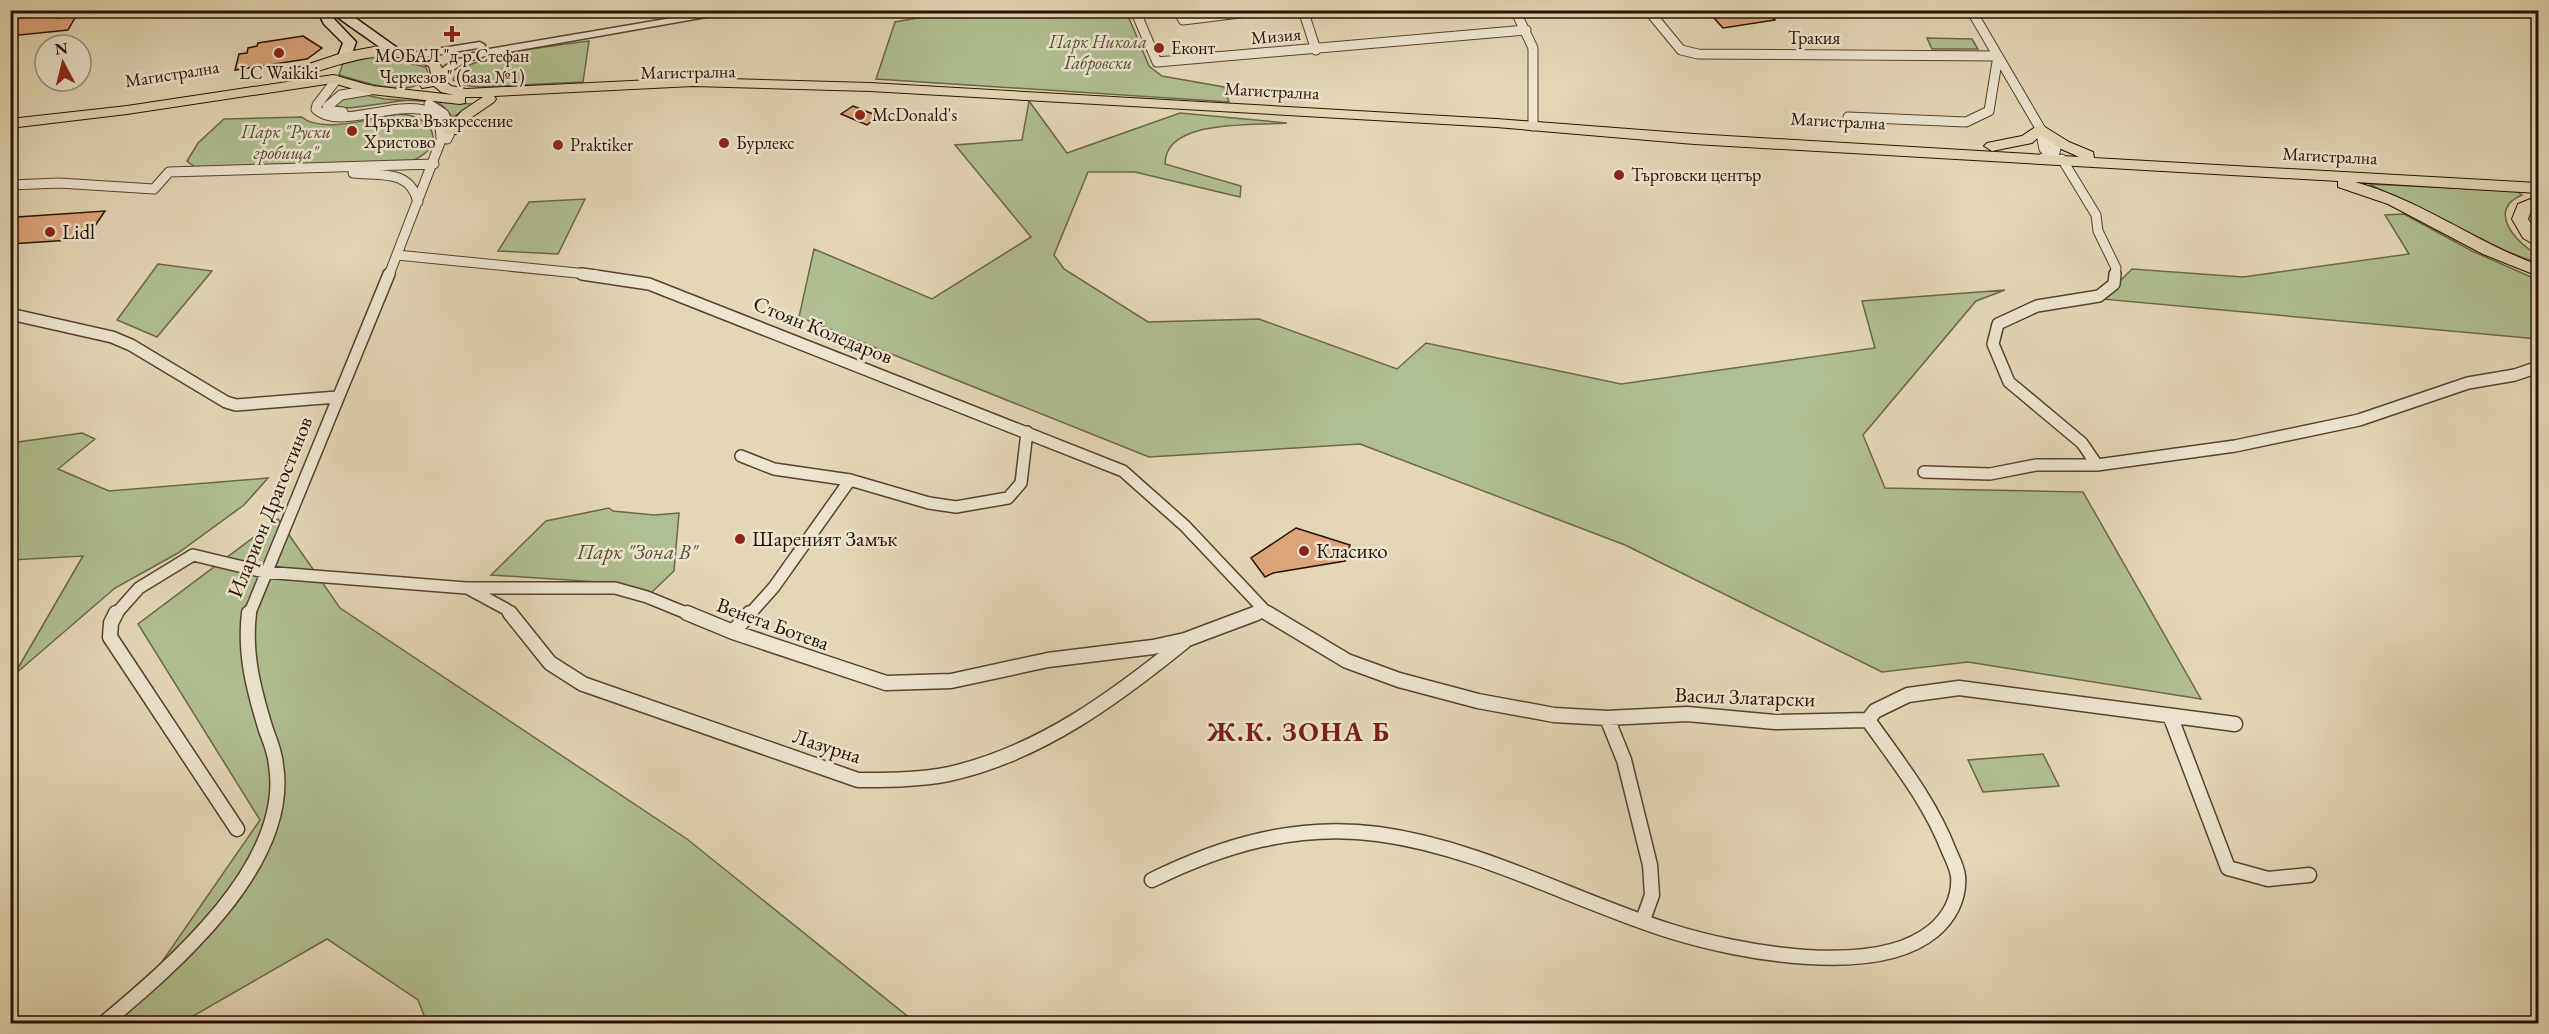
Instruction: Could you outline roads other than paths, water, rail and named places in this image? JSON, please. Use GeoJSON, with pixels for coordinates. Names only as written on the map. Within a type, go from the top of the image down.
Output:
{"type":"FeatureCollection","features":[{"type":"Feature","properties":{"kind":"main road"},"geometry":{"type":"LineString","coordinates":[[323,10],[328,21],[350,42],[342,59],[332,70],[335,80]]}},
{"type":"Feature","properties":{"kind":"main road"},"geometry":{"type":"LineString","coordinates":[[334,10],[403,54]]}},
{"type":"Feature","properties":{"kind":"main road","name":"Магистрална"},"geometry":{"type":"LineString","coordinates":[[10,112],[29,113],[75,108],[231,85],[282,76],[365,50],[403,54],[432,62],[438,68],[437,77],[446,89],[466,93],[739,82],[1533,126],[1651,136],[2053,157],[2538,188]]}},
{"type":"Feature","properties":{"kind":"main road","name":"Магистрална"},"geometry":{"type":"LineString","coordinates":[[389,93],[417,89],[437,77]]}},
{"type":"Feature","properties":{"kind":"main road","name":"Магистрална"},"geometry":{"type":"LineString","coordinates":[[10,124],[127,110],[335,80],[371,90],[450,100],[697,90],[988,94]]}},
{"type":"Feature","properties":{"kind":"main road"},"geometry":{"type":"LineString","coordinates":[[451,131],[467,114],[489,99]]}},
{"type":"Feature","properties":{"kind":"main road","name":"Магистрална"},"geometry":{"type":"LineString","coordinates":[[1554,128],[1595,127],[1969,147],[2053,157]]}},
{"type":"Feature","properties":{"kind":"main road"},"geometry":{"type":"LineString","coordinates":[[1969,147],[2024,142],[2040,128],[2064,145],[2112,161]]}},
{"type":"Feature","properties":{"kind":"main road"},"geometry":{"type":"LineString","coordinates":[[2148,164],[2247,159],[2538,176]]}},
{"type":"Feature","properties":{"kind":"main road"},"geometry":{"type":"LineString","coordinates":[[2270,171],[2343,184],[2377,194],[2492,254],[2538,271]]}},
{"type":"Feature","properties":{"kind":"main road"},"geometry":{"type":"LineString","coordinates":[[2538,201],[2524,208],[2520,219],[2529,234],[2538,242]]}},
{"type":"Feature","properties":{"kind":"street"},"geometry":{"type":"LineString","coordinates":[[403,54],[697,10]]}},
{"type":"Feature","properties":{"kind":"street"},"geometry":{"type":"LineString","coordinates":[[437,77],[459,61],[483,53],[741,10]]}},
{"type":"Feature","properties":{"kind":"street","name":"Мизия"},"geometry":{"type":"LineString","coordinates":[[1135,10],[1157,62],[1526,30]]}},
{"type":"Feature","properties":{"kind":"street"},"geometry":{"type":"LineString","coordinates":[[1179,10],[1183,20],[1264,10]]}},
{"type":"Feature","properties":{"kind":"street"},"geometry":{"type":"LineString","coordinates":[[1303,10],[1316,50]]}},
{"type":"Feature","properties":{"kind":"street"},"geometry":{"type":"LineString","coordinates":[[1530,10],[1515,12],[1533,48],[1533,126]]}},
{"type":"Feature","properties":{"kind":"street","name":"Тракия"},"geometry":{"type":"LineString","coordinates":[[1648,10],[1681,50],[1698,54],[1998,56]]}},
{"type":"Feature","properties":{"kind":"street"},"geometry":{"type":"LineString","coordinates":[[1971,10],[2040,128],[2042,143],[2096,215],[2097,231],[2116,268],[2114,284],[2099,296],[2037,306],[1998,324],[1993,344],[2009,382],[2082,443],[2097,465]]}},
{"type":"Feature","properties":{"kind":"street"},"geometry":{"type":"LineString","coordinates":[[1848,117],[1966,122],[1989,111],[1998,56]]}},
{"type":"Feature","properties":{"kind":"street"},"geometry":{"type":"LineString","coordinates":[[335,80],[318,105],[318,112],[325,117],[413,108],[433,114],[440,126],[441,136],[434,164]]}},
{"type":"Feature","properties":{"kind":"street"},"geometry":{"type":"LineString","coordinates":[[371,90],[338,96],[329,103],[328,109],[344,111],[402,103],[430,105],[443,113],[451,131],[429,175],[397,255]]}},
{"type":"Feature","properties":{"kind":"street"},"geometry":{"type":"LineString","coordinates":[[10,185],[59,183],[154,189],[169,172],[434,164]]}},
{"type":"Feature","properties":{"kind":"street"},"geometry":{"type":"LineString","coordinates":[[322,169],[386,176],[429,175]]}},
{"type":"Feature","properties":{"kind":"street"},"geometry":{"type":"LineString","coordinates":[[386,176],[412,185],[418,202]]}},
{"type":"Feature","properties":{"kind":"street","name":"Иларион Драгостинов"},"geometry":{"type":"LineString","coordinates":[[103,1023],[143,990],[211,922],[253,864],[273,819],[277,802],[277,767],[248,668],[246,648],[250,609],[397,255]]}},
{"type":"Feature","properties":{"kind":"street","name":"Стоян Коледаров"},"geometry":{"type":"LineString","coordinates":[[397,255],[604,276],[649,284],[1123,471],[1185,526],[1263,611]]}},
{"type":"Feature","properties":{"kind":"street"},"geometry":{"type":"LineString","coordinates":[[10,314],[112,336],[226,402],[236,405],[337,398]]}},
{"type":"Feature","properties":{"kind":"street"},"geometry":{"type":"LineString","coordinates":[[1924,472],[1990,474],[2036,465],[2097,465],[2235,446],[2359,420],[2468,383],[2515,375],[2538,367]]}},
{"type":"Feature","properties":{"kind":"street"},"geometry":{"type":"LineString","coordinates":[[741,456],[774,469],[850,480],[929,502],[956,507],[1008,498],[1021,483],[1026,432]]}},
{"type":"Feature","properties":{"kind":"street"},"geometry":{"type":"LineString","coordinates":[[733,632],[781,577],[850,480]]}},
{"type":"Feature","properties":{"kind":"street","name":"Венета Ботева"},"geometry":{"type":"LineString","coordinates":[[237,828],[144,692],[110,637],[109,628],[115,611],[125,601],[193,555],[264,572],[466,588],[615,588],[647,597],[733,632],[886,684],[951,681],[1048,660],[1153,647],[1185,640],[1263,611]]}},
{"type":"Feature","properties":{"kind":"street","name":"Лазурна"},"geometry":{"type":"LineString","coordinates":[[466,588],[507,609],[550,663],[583,684],[858,780],[885,782],[946,776],[996,761],[1069,725],[1141,678],[1185,640]]}},
{"type":"Feature","properties":{"kind":"street","name":"Васил Златарски"},"geometry":{"type":"LineString","coordinates":[[1263,611],[1347,661],[1399,680],[1478,701],[1554,715],[1607,718],[1686,714],[1775,722],[1868,720]]}},
{"type":"Feature","properties":{"kind":"street"},"geometry":{"type":"LineString","coordinates":[[1152,880],[1191,859],[1243,842],[1317,830],[1378,834],[1442,847],[1516,871],[1678,933],[1775,951],[1856,959],[1892,952],[1928,939],[1953,910],[1958,875],[1940,824],[1868,720],[1875,711],[1908,694],[1959,688],[2057,699],[2171,718],[2235,724]]}},
{"type":"Feature","properties":{"kind":"street"},"geometry":{"type":"LineString","coordinates":[[1607,718],[1624,760],[1650,865],[1652,895],[1643,920]]}},
{"type":"Feature","properties":{"kind":"street"},"geometry":{"type":"LineString","coordinates":[[2171,718],[2228,868],[2246,877],[2288,880],[2309,875]]}},
{"type":"Feature","properties":{"kind":"street","name":"Иларион Драгостинов"},"geometry":{"type":"LineString","coordinates":[[117,1023],[143,990]]}},
{"type":"Feature","properties":{"kind":"place","name":"МОБАЛ \"д-р Стефан Черкезов\" (база №1)"},"geometry":{"type":"Point","coordinates":[452,34]}},
{"type":"Feature","properties":{"kind":"place","name":"Еконт"},"geometry":{"type":"Point","coordinates":[1159,48]}},
{"type":"Feature","properties":{"kind":"place","name":"LC Waikiki"},"geometry":{"type":"Point","coordinates":[279,53]}},
{"type":"Feature","properties":{"kind":"place","name":"McDonald's"},"geometry":{"type":"Point","coordinates":[860,115]}},
{"type":"Feature","properties":{"kind":"place","name":"Църква Възкресение Христово"},"geometry":{"type":"Point","coordinates":[352,131]}},
{"type":"Feature","properties":{"kind":"place","name":"Бурлекс"},"geometry":{"type":"Point","coordinates":[724,143]}},
{"type":"Feature","properties":{"kind":"place","name":"Praktiker"},"geometry":{"type":"Point","coordinates":[558,145]}},
{"type":"Feature","properties":{"kind":"place","name":"Търговски център"},"geometry":{"type":"Point","coordinates":[1619,175]}},
{"type":"Feature","properties":{"kind":"place","name":"Lidl"},"geometry":{"type":"Point","coordinates":[50,232]}},
{"type":"Feature","properties":{"kind":"place","name":"Шареният Замък"},"geometry":{"type":"Point","coordinates":[740,539]}},
{"type":"Feature","properties":{"kind":"place","name":"Класико"},"geometry":{"type":"Point","coordinates":[1304,551]}},
{"type":"Feature","properties":{"kind":"district","name":"Ж.К. ЗОНА Б"},"geometry":{"type":"Point","coordinates":[1299,732]}},
{"type":"Feature","properties":{"kind":"park label","name":"Парк Никола Габровски"},"geometry":{"type":"Point","coordinates":[1098,52]}},
{"type":"Feature","properties":{"kind":"park label","name":"Парк \"Руски гробища\""},"geometry":{"type":"Point","coordinates":[286,142]}},
{"type":"Feature","properties":{"kind":"park label","name":"Парк \"Зона В\""},"geometry":{"type":"Point","coordinates":[637,552]}}]}
